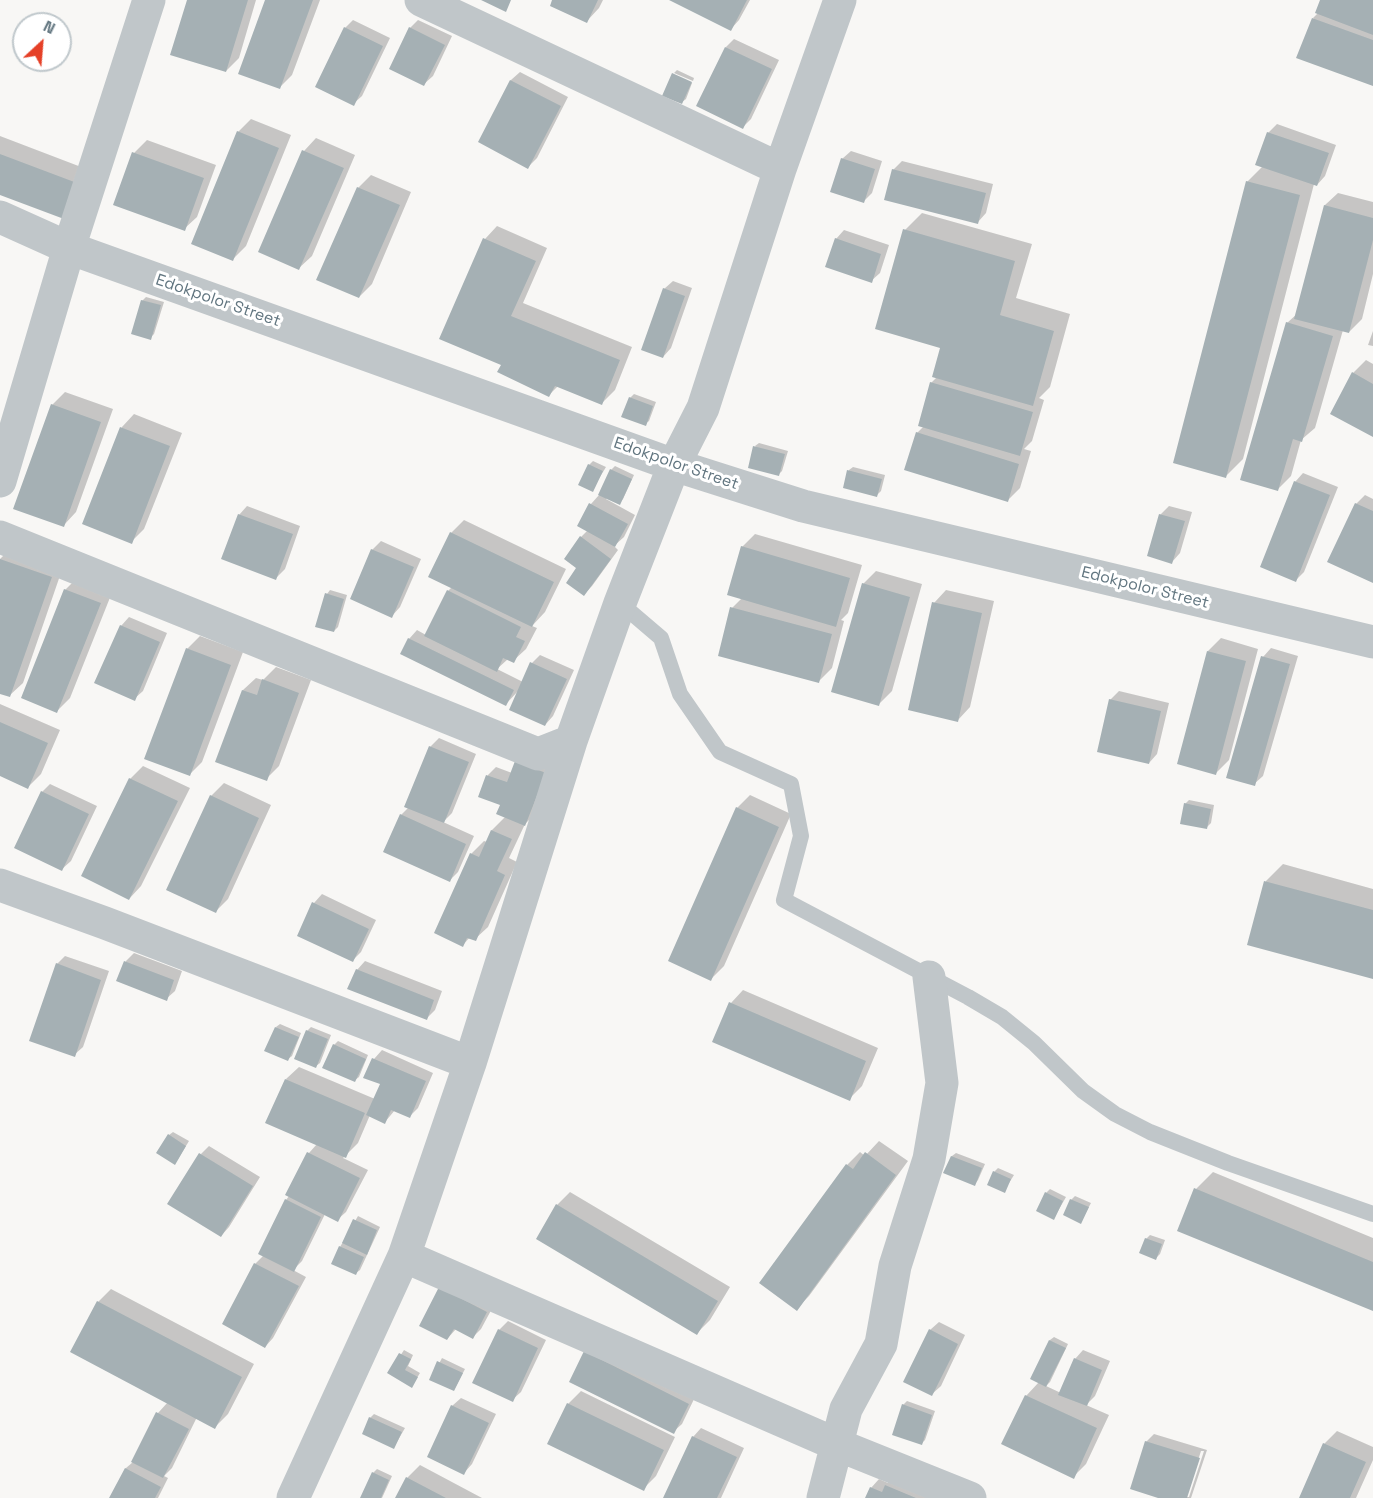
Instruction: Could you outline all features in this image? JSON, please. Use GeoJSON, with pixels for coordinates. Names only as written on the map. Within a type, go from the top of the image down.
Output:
{"type":"FeatureCollection","features":[{"type":"Feature","properties":{"kind":"street"},"geometry":{"type":"LineString","coordinates":[[0,481],[69,248],[149,0]]}},
{"type":"Feature","properties":{"kind":"street"},"geometry":{"type":"LineString","coordinates":[[421,0],[780,169]]}},
{"type":"Feature","properties":{"kind":"street"},"geometry":{"type":"LineString","coordinates":[[293,1498],[404,1256],[470,1063],[571,741],[620,603],[674,465],[703,408],[780,169],[840,0]]}},
{"type":"Feature","properties":{"kind":"street","name":"Edokpolor Street"},"geometry":{"type":"LineString","coordinates":[[0,217],[69,248],[674,465],[803,506],[1373,642]]}},
{"type":"Feature","properties":{"kind":"street"},"geometry":{"type":"LineString","coordinates":[[0,537],[538,754],[571,741]]}},
{"type":"Feature","properties":{"kind":"street"},"geometry":{"type":"LineString","coordinates":[[0,885],[470,1063]]}},
{"type":"Feature","properties":{"kind":"street"},"geometry":{"type":"LineString","coordinates":[[823,1498],[846,1409],[881,1344],[895,1266],[929,1159],[942,1083],[929,976]]}},
{"type":"Feature","properties":{"kind":"street"},"geometry":{"type":"LineString","coordinates":[[404,1256],[838,1445],[970,1498]]}},
{"type":"Feature","properties":{"kind":"lane"},"geometry":{"type":"LineString","coordinates":[[620,603],[661,638],[680,694],[720,752],[791,784],[801,836],[784,900],[1002,1017],[1034,1042],[1083,1091],[1115,1114],[1150,1132],[1228,1163],[1373,1214]]}},
{"type":"Feature","properties":{"kind":"building"},"geometry":{"type":"Polygon","coordinates":[[[187,0],[248,0],[226,72],[170,55],[187,0]]]}},
{"type":"Feature","properties":{"kind":"building"},"geometry":{"type":"Polygon","coordinates":[[[265,0],[313,0],[280,89],[238,74],[265,0]]]}},
{"type":"Feature","properties":{"kind":"building"},"geometry":{"type":"Polygon","coordinates":[[[481,0],[511,0],[506,12],[481,0]]]}},
{"type":"Feature","properties":{"kind":"building"},"geometry":{"type":"Polygon","coordinates":[[[552,0],[598,0],[587,23],[550,6],[552,0]]]}},
{"type":"Feature","properties":{"kind":"building"},"geometry":{"type":"Polygon","coordinates":[[[669,0],[747,0],[731,31],[669,0]]]}},
{"type":"Feature","properties":{"kind":"building"},"geometry":{"type":"Polygon","coordinates":[[[1320,0],[1373,0],[1373,35],[1315,13],[1320,0]]]}},
{"type":"Feature","properties":{"kind":"building"},"geometry":{"type":"Polygon","coordinates":[[[1312,18],[1373,40],[1373,86],[1296,58],[1312,18]]]}},
{"type":"Feature","properties":{"kind":"building"},"geometry":{"type":"Polygon","coordinates":[[[344,27],[383,46],[354,106],[315,87],[344,27]]]}},
{"type":"Feature","properties":{"kind":"building"},"geometry":{"type":"Polygon","coordinates":[[[409,27],[445,45],[424,86],[389,69],[409,27]]]}},
{"type":"Feature","properties":{"kind":"building"},"geometry":{"type":"Polygon","coordinates":[[[725,47],[772,69],[743,129],[696,106],[725,47]]]}},
{"type":"Feature","properties":{"kind":"building"},"geometry":{"type":"Polygon","coordinates":[[[672,73],[692,82],[682,104],[662,96],[672,73]]]}},
{"type":"Feature","properties":{"kind":"building"},"geometry":{"type":"Polygon","coordinates":[[[510,80],[561,106],[528,169],[478,142],[510,80]]]}},
{"type":"Feature","properties":{"kind":"building"},"geometry":{"type":"Polygon","coordinates":[[[237,131],[279,148],[233,261],[191,244],[237,131]]]}},
{"type":"Feature","properties":{"kind":"building"},"geometry":{"type":"Polygon","coordinates":[[[1267,132],[1329,153],[1317,186],[1255,165],[1267,132]]]}},
{"type":"Feature","properties":{"kind":"building"},"geometry":{"type":"Polygon","coordinates":[[[302,150],[344,168],[299,270],[258,252],[302,150]]]}},
{"type":"Feature","properties":{"kind":"building"},"geometry":{"type":"Polygon","coordinates":[[[132,152],[204,178],[185,231],[113,205],[132,152]]]}},
{"type":"Feature","properties":{"kind":"building"},"geometry":{"type":"Polygon","coordinates":[[[0,154],[77,183],[64,219],[0,195],[0,154]]]}},
{"type":"Feature","properties":{"kind":"building"},"geometry":{"type":"Polygon","coordinates":[[[841,158],[875,169],[864,203],[830,192],[841,158]]]}},
{"type":"Feature","properties":{"kind":"building"},"geometry":{"type":"Polygon","coordinates":[[[892,169],[986,193],[978,224],[884,200],[892,169]]]}},
{"type":"Feature","properties":{"kind":"building"},"geometry":{"type":"Polygon","coordinates":[[[1246,181],[1300,195],[1226,478],[1173,463],[1246,181]]]}},
{"type":"Feature","properties":{"kind":"building"},"geometry":{"type":"Polygon","coordinates":[[[357,187],[400,205],[359,298],[316,280],[357,187]]]}},
{"type":"Feature","properties":{"kind":"building"},"geometry":{"type":"Polygon","coordinates":[[[1324,205],[1373,218],[1373,240],[1349,333],[1294,319],[1324,205]]]}},
{"type":"Feature","properties":{"kind":"building"},"geometry":{"type":"Polygon","coordinates":[[[903,229],[1015,261],[1000,315],[1054,331],[1033,406],[932,377],[940,348],[875,329],[903,229]]]}},
{"type":"Feature","properties":{"kind":"building"},"geometry":{"type":"Polygon","coordinates":[[[483,238],[536,261],[511,316],[620,360],[602,405],[555,386],[549,397],[497,372],[501,365],[439,339],[483,238]]]}},
{"type":"Feature","properties":{"kind":"building"},"geometry":{"type":"Polygon","coordinates":[[[835,238],[881,254],[872,283],[825,267],[835,238]]]}},
{"type":"Feature","properties":{"kind":"building"},"geometry":{"type":"Polygon","coordinates":[[[663,288],[685,296],[663,358],[641,350],[663,288]]]}},
{"type":"Feature","properties":{"kind":"building"},"geometry":{"type":"Polygon","coordinates":[[[141,300],[161,305],[151,340],[131,334],[141,300]]]}},
{"type":"Feature","properties":{"kind":"building"},"geometry":{"type":"Polygon","coordinates":[[[1286,322],[1333,336],[1302,442],[1293,439],[1278,491],[1240,480],[1286,322]]]}},
{"type":"Feature","properties":{"kind":"building"},"geometry":{"type":"Polygon","coordinates":[[[1352,372],[1373,384],[1373,437],[1330,414],[1352,372]]]}},
{"type":"Feature","properties":{"kind":"building"},"geometry":{"type":"Polygon","coordinates":[[[930,382],[1033,412],[1020,456],[918,426],[930,382]]]}},
{"type":"Feature","properties":{"kind":"building"},"geometry":{"type":"Polygon","coordinates":[[[629,397],[653,406],[646,426],[621,417],[629,397]]]}},
{"type":"Feature","properties":{"kind":"building"},"geometry":{"type":"Polygon","coordinates":[[[51,404],[101,422],[64,527],[13,509],[51,404]]]}},
{"type":"Feature","properties":{"kind":"building"},"geometry":{"type":"Polygon","coordinates":[[[120,427],[170,446],[132,544],[82,524],[120,427]]]}},
{"type":"Feature","properties":{"kind":"building"},"geometry":{"type":"Polygon","coordinates":[[[916,432],[1019,464],[1008,502],[904,470],[916,432]]]}},
{"type":"Feature","properties":{"kind":"building"},"geometry":{"type":"Polygon","coordinates":[[[753,446],[785,454],[779,476],[748,468],[753,446]]]}},
{"type":"Feature","properties":{"kind":"building"},"geometry":{"type":"Polygon","coordinates":[[[588,464],[603,471],[593,492],[578,485],[588,464]]]}},
{"type":"Feature","properties":{"kind":"building"},"geometry":{"type":"Polygon","coordinates":[[[610,469],[632,479],[620,505],[598,495],[610,469]]]}},
{"type":"Feature","properties":{"kind":"building"},"geometry":{"type":"Polygon","coordinates":[[[847,470],[882,479],[877,497],[843,488],[847,470]]]}},
{"type":"Feature","properties":{"kind":"building"},"geometry":{"type":"Polygon","coordinates":[[[1294,481],[1330,495],[1296,582],[1260,567],[1294,481]]]}},
{"type":"Feature","properties":{"kind":"building"},"geometry":{"type":"Polygon","coordinates":[[[589,503],[628,524],[615,547],[577,526],[589,503]]]}},
{"type":"Feature","properties":{"kind":"building"},"geometry":{"type":"Polygon","coordinates":[[[1355,503],[1373,511],[1373,583],[1327,562],[1355,503]]]}},
{"type":"Feature","properties":{"kind":"building"},"geometry":{"type":"Polygon","coordinates":[[[238,514],[293,534],[276,580],[221,559],[238,514]]]}},
{"type":"Feature","properties":{"kind":"building"},"geometry":{"type":"Polygon","coordinates":[[[1159,514],[1185,521],[1172,564],[1147,556],[1159,514]]]}},
{"type":"Feature","properties":{"kind":"building"},"geometry":{"type":"Polygon","coordinates":[[[450,532],[554,582],[532,627],[428,577],[450,532]]]}},
{"type":"Feature","properties":{"kind":"building"},"geometry":{"type":"Polygon","coordinates":[[[580,536],[611,559],[584,596],[566,583],[576,568],[564,559],[580,536]]]}},
{"type":"Feature","properties":{"kind":"building"},"geometry":{"type":"Polygon","coordinates":[[[741,546],[850,578],[836,627],[727,595],[741,546]]]}},
{"type":"Feature","properties":{"kind":"building"},"geometry":{"type":"Polygon","coordinates":[[[371,549],[414,567],[392,618],[350,599],[371,549]]]}},
{"type":"Feature","properties":{"kind":"building"},"geometry":{"type":"Polygon","coordinates":[[[0,559],[52,577],[10,697],[0,694],[0,559]]]}},
{"type":"Feature","properties":{"kind":"building"},"geometry":{"type":"Polygon","coordinates":[[[862,583],[910,597],[879,706],[831,692],[862,583]]]}},
{"type":"Feature","properties":{"kind":"building"},"geometry":{"type":"Polygon","coordinates":[[[64,589],[101,603],[57,713],[21,698],[64,589]]]}},
{"type":"Feature","properties":{"kind":"building"},"geometry":{"type":"Polygon","coordinates":[[[447,590],[521,627],[516,637],[525,641],[514,663],[503,658],[497,672],[424,636],[447,590]]]}},
{"type":"Feature","properties":{"kind":"building"},"geometry":{"type":"Polygon","coordinates":[[[325,593],[344,599],[334,632],[315,627],[325,593]]]}},
{"type":"Feature","properties":{"kind":"building"},"geometry":{"type":"Polygon","coordinates":[[[932,602],[982,613],[958,722],[908,710],[932,602]]]}},
{"type":"Feature","properties":{"kind":"building"},"geometry":{"type":"Polygon","coordinates":[[[730,607],[832,634],[819,683],[718,656],[730,607]]]}},
{"type":"Feature","properties":{"kind":"building"},"geometry":{"type":"Polygon","coordinates":[[[120,625],[160,642],[135,701],[94,683],[120,625]]]}},
{"type":"Feature","properties":{"kind":"building"},"geometry":{"type":"Polygon","coordinates":[[[408,638],[514,690],[506,706],[400,654],[408,638]]]}},
{"type":"Feature","properties":{"kind":"building"},"geometry":{"type":"Polygon","coordinates":[[[186,648],[231,665],[190,776],[144,759],[186,648]]]}},
{"type":"Feature","properties":{"kind":"building"},"geometry":{"type":"Polygon","coordinates":[[[1207,651],[1246,661],[1216,775],[1177,764],[1207,651]]]}},
{"type":"Feature","properties":{"kind":"building"},"geometry":{"type":"Polygon","coordinates":[[[1261,656],[1290,664],[1255,786],[1226,778],[1261,656]]]}},
{"type":"Feature","properties":{"kind":"building"},"geometry":{"type":"Polygon","coordinates":[[[530,662],[567,679],[545,726],[509,710],[530,662]]]}},
{"type":"Feature","properties":{"kind":"building"},"geometry":{"type":"Polygon","coordinates":[[[262,679],[299,693],[267,781],[215,762],[242,690],[257,695],[262,679]]]}},
{"type":"Feature","properties":{"kind":"building"},"geometry":{"type":"Polygon","coordinates":[[[1109,699],[1161,711],[1149,764],[1097,752],[1109,699]]]}},
{"type":"Feature","properties":{"kind":"building"},"geometry":{"type":"Polygon","coordinates":[[[0,722],[48,743],[28,789],[0,776],[0,722]]]}},
{"type":"Feature","properties":{"kind":"building"},"geometry":{"type":"Polygon","coordinates":[[[429,746],[469,762],[444,823],[404,807],[429,746]]]}},
{"type":"Feature","properties":{"kind":"building"},"geometry":{"type":"Polygon","coordinates":[[[515,761],[546,773],[525,826],[496,814],[500,805],[478,797],[486,775],[507,782],[515,761]]]}},
{"type":"Feature","properties":{"kind":"building"},"geometry":{"type":"Polygon","coordinates":[[[129,778],[178,801],[129,900],[81,876],[129,778]]]}},
{"type":"Feature","properties":{"kind":"building"},"geometry":{"type":"Polygon","coordinates":[[[41,791],[89,814],[62,871],[14,848],[41,791]]]}},
{"type":"Feature","properties":{"kind":"building"},"geometry":{"type":"Polygon","coordinates":[[[210,795],[259,818],[216,913],[166,890],[210,795]]]}},
{"type":"Feature","properties":{"kind":"building"},"geometry":{"type":"Polygon","coordinates":[[[1184,803],[1211,809],[1207,829],[1180,824],[1184,803]]]}},
{"type":"Feature","properties":{"kind":"building"},"geometry":{"type":"Polygon","coordinates":[[[736,807],[779,827],[711,981],[668,961],[736,807]]]}},
{"type":"Feature","properties":{"kind":"building"},"geometry":{"type":"Polygon","coordinates":[[[400,814],[466,844],[450,882],[383,852],[400,814]]]}},
{"type":"Feature","properties":{"kind":"building"},"geometry":{"type":"Polygon","coordinates":[[[491,830],[512,839],[497,871],[505,875],[476,941],[467,938],[463,947],[434,933],[470,853],[479,857],[491,830]]]}},
{"type":"Feature","properties":{"kind":"building"},"geometry":{"type":"Polygon","coordinates":[[[1264,881],[1373,910],[1373,979],[1247,945],[1264,881]]]}},
{"type":"Feature","properties":{"kind":"building"},"geometry":{"type":"Polygon","coordinates":[[[312,902],[369,929],[353,962],[297,936],[312,902]]]}},
{"type":"Feature","properties":{"kind":"building"},"geometry":{"type":"Polygon","coordinates":[[[124,961],[174,980],[167,1001],[116,981],[124,961]]]}},
{"type":"Feature","properties":{"kind":"building"},"geometry":{"type":"Polygon","coordinates":[[[56,963],[101,980],[75,1057],[29,1041],[56,963]]]}},
{"type":"Feature","properties":{"kind":"building"},"geometry":{"type":"Polygon","coordinates":[[[356,969],[434,1000],[427,1020],[347,989],[356,969]]]}},
{"type":"Feature","properties":{"kind":"building"},"geometry":{"type":"Polygon","coordinates":[[[729,1002],[866,1061],[850,1101],[712,1042],[729,1002]]]}},
{"type":"Feature","properties":{"kind":"building"},"geometry":{"type":"Polygon","coordinates":[[[275,1027],[299,1037],[288,1061],[264,1051],[275,1027]]]}},
{"type":"Feature","properties":{"kind":"building"},"geometry":{"type":"Polygon","coordinates":[[[306,1030],[328,1039],[316,1068],[294,1059],[306,1030]]]}},
{"type":"Feature","properties":{"kind":"building"},"geometry":{"type":"Polygon","coordinates":[[[333,1044],[366,1059],[355,1082],[322,1068],[333,1044]]]}},
{"type":"Feature","properties":{"kind":"building"},"geometry":{"type":"Polygon","coordinates":[[[372,1058],[426,1081],[410,1118],[391,1110],[385,1124],[366,1115],[380,1084],[363,1078],[372,1058]]]}},
{"type":"Feature","properties":{"kind":"building"},"geometry":{"type":"Polygon","coordinates":[[[285,1079],[365,1113],[346,1158],[265,1123],[285,1079]]]}},
{"type":"Feature","properties":{"kind":"building"},"geometry":{"type":"Polygon","coordinates":[[[168,1134],[186,1146],[175,1165],[156,1153],[168,1134]]]}},
{"type":"Feature","properties":{"kind":"building"},"geometry":{"type":"Polygon","coordinates":[[[307,1152],[360,1178],[338,1222],[285,1195],[307,1152]]]}},
{"type":"Feature","properties":{"kind":"building"},"geometry":{"type":"Polygon","coordinates":[[[865,1152],[896,1175],[797,1311],[759,1283],[846,1164],[853,1169],[865,1152]]]}},
{"type":"Feature","properties":{"kind":"building"},"geometry":{"type":"Polygon","coordinates":[[[199,1153],[253,1186],[221,1237],[167,1204],[199,1153]]]}},
{"type":"Feature","properties":{"kind":"building"},"geometry":{"type":"Polygon","coordinates":[[[951,1156],[982,1168],[975,1186],[943,1173],[951,1156]]]}},
{"type":"Feature","properties":{"kind":"building"},"geometry":{"type":"Polygon","coordinates":[[[993,1171],[1011,1179],[1005,1193],[987,1185],[993,1171]]]}},
{"type":"Feature","properties":{"kind":"building"},"geometry":{"type":"Polygon","coordinates":[[[1194,1188],[1373,1262],[1373,1311],[1177,1231],[1194,1188]]]}},
{"type":"Feature","properties":{"kind":"building"},"geometry":{"type":"Polygon","coordinates":[[[1045,1192],[1063,1201],[1054,1220],[1036,1211],[1045,1192]]]}},
{"type":"Feature","properties":{"kind":"building"},"geometry":{"type":"Polygon","coordinates":[[[285,1199],[321,1217],[294,1272],[258,1254],[285,1199]]]}},
{"type":"Feature","properties":{"kind":"building"},"geometry":{"type":"Polygon","coordinates":[[[1070,1199],[1089,1207],[1081,1224],[1063,1215],[1070,1199]]]}},
{"type":"Feature","properties":{"kind":"building"},"geometry":{"type":"Polygon","coordinates":[[[556,1204],[718,1301],[697,1335],[536,1239],[556,1204]]]}},
{"type":"Feature","properties":{"kind":"building"},"geometry":{"type":"Polygon","coordinates":[[[353,1219],[377,1230],[367,1255],[342,1243],[353,1219]]]}},
{"type":"Feature","properties":{"kind":"building"},"geometry":{"type":"Polygon","coordinates":[[[1145,1238],[1162,1244],[1156,1260],[1139,1253],[1145,1238]]]}},
{"type":"Feature","properties":{"kind":"building"},"geometry":{"type":"Polygon","coordinates":[[[339,1246],[364,1257],[356,1275],[331,1264],[339,1246]]]}},
{"type":"Feature","properties":{"kind":"building"},"geometry":{"type":"Polygon","coordinates":[[[254,1263],[299,1286],[265,1348],[222,1324],[254,1263]]]}},
{"type":"Feature","properties":{"kind":"building"},"geometry":{"type":"Polygon","coordinates":[[[439,1287],[487,1312],[473,1339],[454,1329],[447,1340],[419,1326],[439,1287]]]}},
{"type":"Feature","properties":{"kind":"building"},"geometry":{"type":"Polygon","coordinates":[[[97,1301],[242,1377],[215,1429],[70,1352],[97,1301]]]}},
{"type":"Feature","properties":{"kind":"building"},"geometry":{"type":"Polygon","coordinates":[[[498,1329],[538,1348],[513,1402],[472,1383],[498,1329]]]}},
{"type":"Feature","properties":{"kind":"building"},"geometry":{"type":"Polygon","coordinates":[[[929,1329],[958,1344],[932,1396],[903,1382],[929,1329]]]}},
{"type":"Feature","properties":{"kind":"building"},"geometry":{"type":"Polygon","coordinates":[[[1049,1340],[1066,1348],[1046,1387],[1030,1379],[1049,1340]]]}},
{"type":"Feature","properties":{"kind":"building"},"geometry":{"type":"Polygon","coordinates":[[[584,1351],[689,1404],[674,1434],[569,1382],[584,1351]]]}},
{"type":"Feature","properties":{"kind":"building"},"geometry":{"type":"Polygon","coordinates":[[[399,1353],[411,1359],[405,1370],[418,1377],[412,1388],[387,1373],[399,1353]]]}},
{"type":"Feature","properties":{"kind":"building"},"geometry":{"type":"Polygon","coordinates":[[[1074,1358],[1102,1370],[1087,1406],[1058,1395],[1074,1358]]]}},
{"type":"Feature","properties":{"kind":"building"},"geometry":{"type":"Polygon","coordinates":[[[437,1361],[463,1373],[454,1391],[429,1380],[437,1361]]]}},
{"type":"Feature","properties":{"kind":"building"},"geometry":{"type":"Polygon","coordinates":[[[1025,1395],[1097,1428],[1074,1479],[1001,1444],[1025,1395]]]}},
{"type":"Feature","properties":{"kind":"building"},"geometry":{"type":"Polygon","coordinates":[[[567,1403],[664,1450],[644,1491],[547,1444],[567,1403]]]}},
{"type":"Feature","properties":{"kind":"building"},"geometry":{"type":"Polygon","coordinates":[[[902,1404],[932,1415],[922,1445],[892,1435],[902,1404]]]}},
{"type":"Feature","properties":{"kind":"building"},"geometry":{"type":"Polygon","coordinates":[[[451,1405],[489,1423],[464,1475],[427,1457],[451,1405]]]}},
{"type":"Feature","properties":{"kind":"building"},"geometry":{"type":"Polygon","coordinates":[[[156,1412],[189,1429],[163,1478],[131,1462],[156,1412]]]}},
{"type":"Feature","properties":{"kind":"building"},"geometry":{"type":"Polygon","coordinates":[[[369,1417],[402,1432],[394,1449],[362,1434],[369,1417]]]}},
{"type":"Feature","properties":{"kind":"building"},"geometry":{"type":"Polygon","coordinates":[[[692,1436],[737,1457],[717,1498],[663,1498],[692,1436]]]}},
{"type":"Feature","properties":{"kind":"building"},"geometry":{"type":"Polygon","coordinates":[[[1145,1441],[1200,1458],[1187,1498],[1158,1498],[1130,1489],[1145,1441]]]}},
{"type":"Feature","properties":{"kind":"building"},"geometry":{"type":"Polygon","coordinates":[[[1323,1443],[1366,1462],[1350,1498],[1299,1498],[1323,1443]]]}},
{"type":"Feature","properties":{"kind":"building"},"geometry":{"type":"Polygon","coordinates":[[[125,1468],[161,1487],[155,1498],[109,1498],[125,1468]]]}},
{"type":"Feature","properties":{"kind":"building"},"geometry":{"type":"Polygon","coordinates":[[[372,1472],[389,1480],[381,1498],[360,1498],[372,1472]]]}},
{"type":"Feature","properties":{"kind":"building"},"geometry":{"type":"Polygon","coordinates":[[[406,1477],[446,1498],[395,1498],[406,1477]]]}},
{"type":"Feature","properties":{"kind":"building"},"geometry":{"type":"Polygon","coordinates":[[[885,1485],[916,1498],[865,1498],[870,1487],[882,1492],[885,1485]]]}}]}
